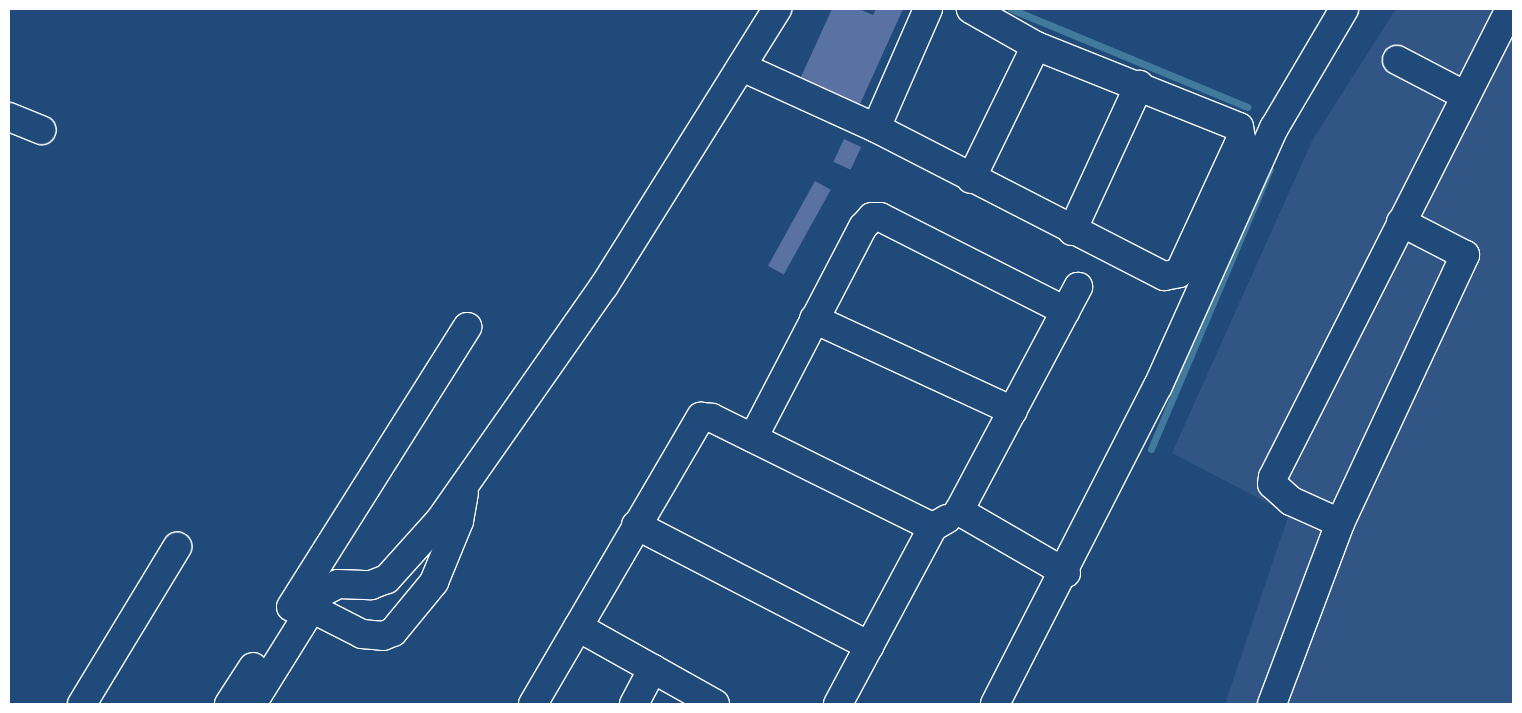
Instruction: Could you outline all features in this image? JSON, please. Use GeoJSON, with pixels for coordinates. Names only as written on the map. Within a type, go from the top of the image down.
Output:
{"type":"FeatureCollection","features":[{"type":"Feature","properties":{"kind":"street"},"geometry":{"type":"LineString","coordinates":[[252,704],[312,608],[330,586],[387,579],[465,486],[604,286],[742,67],[776,9]]}},
{"type":"Feature","properties":{"kind":"street"},"geometry":{"type":"LineString","coordinates":[[876,128],[928,9]]}},
{"type":"Feature","properties":{"kind":"street"},"geometry":{"type":"LineString","coordinates":[[742,67],[876,128],[1072,231],[1164,276],[1175,275],[1241,139],[1234,123],[1139,84],[1036,46],[971,9]]}},
{"type":"Feature","properties":{"kind":"street"},"geometry":{"type":"LineString","coordinates":[[995,704],[1066,573],[1158,386],[1274,128],[1344,9]]}},
{"type":"Feature","properties":{"kind":"street"},"geometry":{"type":"LineString","coordinates":[[1340,523],[1291,501],[1272,484],[1272,477],[1464,96],[1510,9]]}},
{"type":"Feature","properties":{"kind":"street"},"geometry":{"type":"LineString","coordinates":[[971,179],[1036,46]]}},
{"type":"Feature","properties":{"kind":"street"},"geometry":{"type":"LineString","coordinates":[[1396,60],[1464,96]]}},
{"type":"Feature","properties":{"kind":"street"},"geometry":{"type":"LineString","coordinates":[[1072,231],[1139,84]]}},
{"type":"Feature","properties":{"kind":"street"},"geometry":{"type":"LineString","coordinates":[[9,117],[42,130]]}},
{"type":"Feature","properties":{"kind":"street"},"geometry":{"type":"LineString","coordinates":[[753,438],[863,227],[872,218],[880,217],[1065,311]]}},
{"type":"Feature","properties":{"kind":"street"},"geometry":{"type":"LineString","coordinates":[[1272,704],[1340,523],[1465,255],[1401,222]]}},
{"type":"Feature","properties":{"kind":"street"},"geometry":{"type":"LineString","coordinates":[[838,704],[933,527],[959,511],[1078,287]]}},
{"type":"Feature","properties":{"kind":"street"},"geometry":{"type":"LineString","coordinates":[[814,319],[1013,411]]}},
{"type":"Feature","properties":{"kind":"street"},"geometry":{"type":"LineString","coordinates":[[229,704],[467,327]]}},
{"type":"Feature","properties":{"kind":"street"},"geometry":{"type":"LineString","coordinates":[[532,704],[696,420],[712,418],[933,527]]}},
{"type":"Feature","properties":{"kind":"street"},"geometry":{"type":"LineString","coordinates":[[312,608],[373,636],[401,626],[434,582],[449,552],[465,486]]}},
{"type":"Feature","properties":{"kind":"street"},"geometry":{"type":"LineString","coordinates":[[959,511],[1066,573]]}},
{"type":"Feature","properties":{"kind":"street"},"geometry":{"type":"LineString","coordinates":[[636,525],[869,646]]}},
{"type":"Feature","properties":{"kind":"street"},"geometry":{"type":"LineString","coordinates":[[82,704],[177,547]]}},
{"type":"Feature","properties":{"kind":"street"},"geometry":{"type":"LineString","coordinates":[[578,627],[715,704]]}},
{"type":"Feature","properties":{"kind":"street"},"geometry":{"type":"LineString","coordinates":[[634,704],[653,669]]}},
{"type":"Feature","properties":{"kind":"shaded area"},"geometry":{"type":"Polygon","coordinates":[[[1396,9],[1513,9],[1513,704],[1225,704],[1289,514],[1172,453],[1313,139],[1396,9]]]}},
{"type":"Feature","properties":{"kind":"building"},"geometry":{"type":"Polygon","coordinates":[[[832,9],[859,9],[873,15],[876,9],[903,9],[860,104],[801,77],[832,9]]]}},
{"type":"Feature","properties":{"kind":"building"},"geometry":{"type":"Polygon","coordinates":[[[844,139],[861,147],[851,170],[833,162],[844,139]]]}},
{"type":"Feature","properties":{"kind":"building"},"geometry":{"type":"Polygon","coordinates":[[[815,181],[831,190],[784,275],[768,266],[815,181]]]}},
{"type":"Feature","properties":{"kind":"waterway"},"geometry":{"type":"LineString","coordinates":[[1011,9],[1248,107]]}},
{"type":"Feature","properties":{"kind":"waterway"},"geometry":{"type":"LineString","coordinates":[[1151,449],[1270,169]]}}]}
